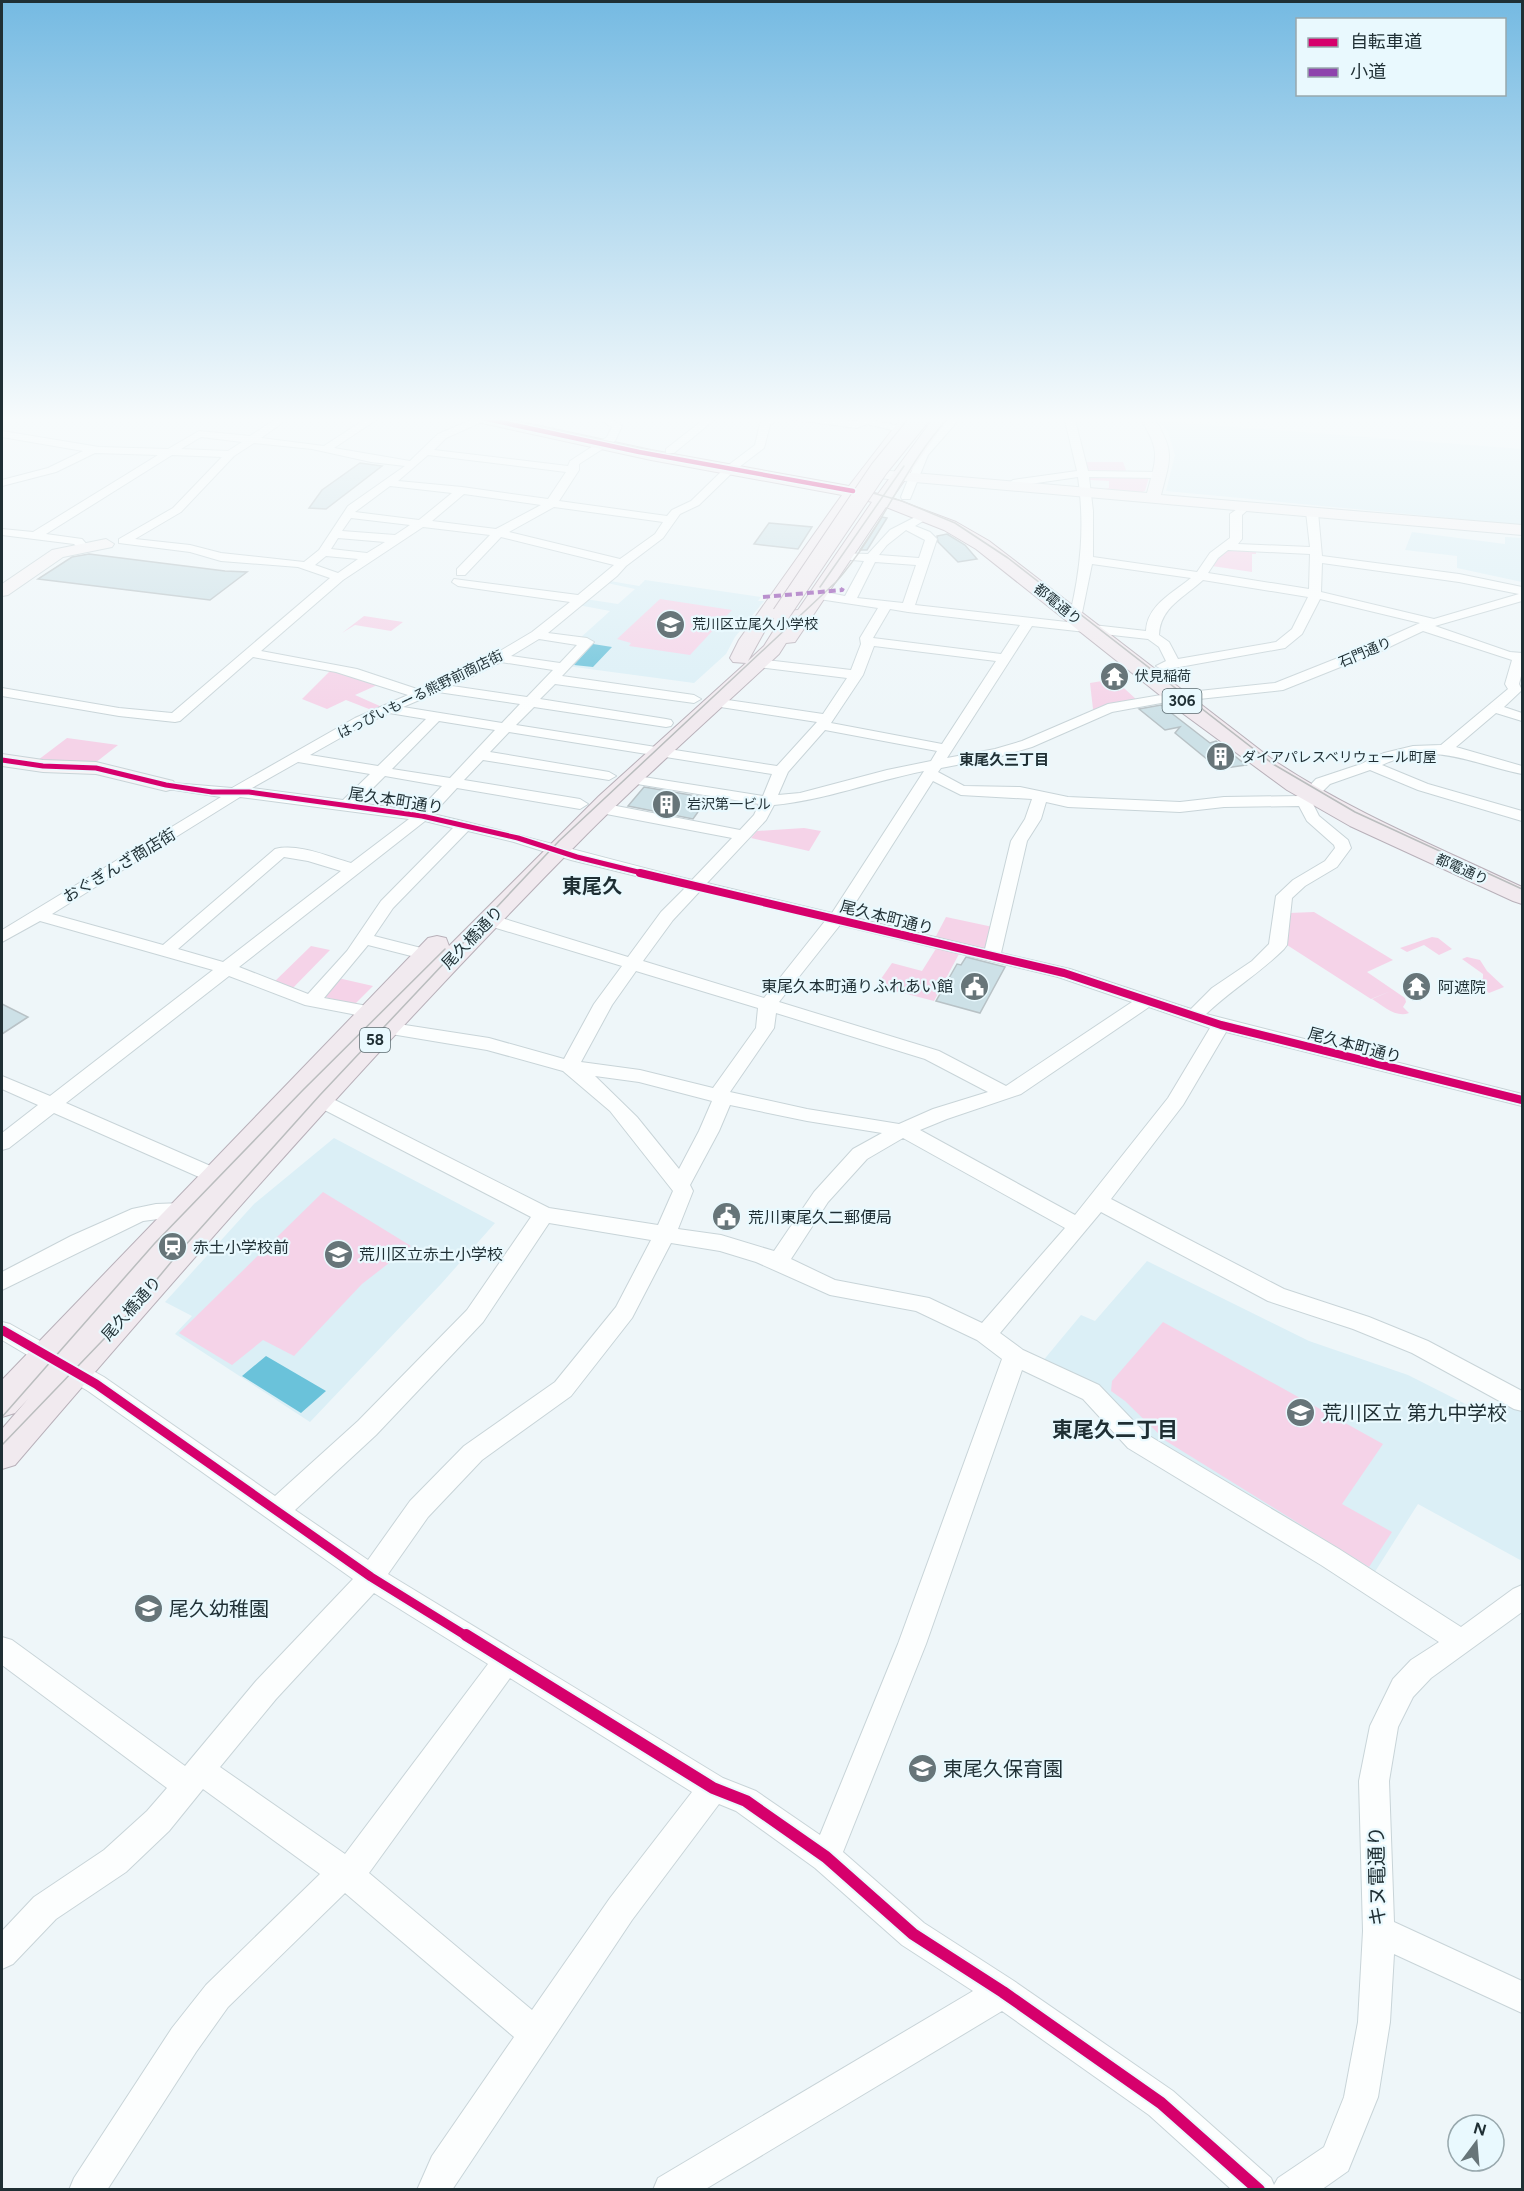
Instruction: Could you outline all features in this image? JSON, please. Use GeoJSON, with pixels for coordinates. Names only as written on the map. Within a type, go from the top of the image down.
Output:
{"type":"FeatureCollection","features":[{"type":"Feature","properties":{"kind":"main road"},"geometry":{"type":"LineString","coordinates":[[834,518],[781,596],[749,637],[757,657],[785,642],[872,518]]}},
{"type":"Feature","properties":{"kind":"main road","name":"尾久橋通り"},"geometry":{"type":"LineString","coordinates":[[757,657],[848,518]]}},
{"type":"Feature","properties":{"kind":"main road","name":"尾久橋通り"},"geometry":{"type":"LineString","coordinates":[[2,1454],[74,1371],[320,1100],[427,955],[547,848],[704,700],[757,657],[855,518]]}},
{"type":"Feature","properties":{"kind":"main road","name":"都電通り"},"geometry":{"type":"LineString","coordinates":[[933,518],[963,533],[1081,616],[1119,633],[1168,665],[1283,757],[1315,790],[1389,818],[1522,878]]}},
{"type":"Feature","properties":{"kind":"main road","name":"都電通り"},"geometry":{"type":"LineString","coordinates":[[961,518],[985,531],[1176,698],[1266,765],[1315,790],[1408,844],[1522,896]]}},
{"type":"Feature","properties":{"kind":"main road","name":"尾久橋通り"},"geometry":{"type":"LineString","coordinates":[[650,750],[666,723],[704,700]]}},
{"type":"Feature","properties":{"kind":"main road","name":"尾久橋通り"},"geometry":{"type":"LineString","coordinates":[[2,1403],[214,1176],[377,1021],[489,920],[547,848]]}},
{"type":"Feature","properties":{"kind":"street"},"geometry":{"type":"LineString","coordinates":[[35,536],[63,518]]}},
{"type":"Feature","properties":{"kind":"street"},"geometry":{"type":"LineString","coordinates":[[124,541],[163,518]]}},
{"type":"Feature","properties":{"kind":"street"},"geometry":{"type":"LineString","coordinates":[[307,566],[323,552],[345,518]]}},
{"type":"Feature","properties":{"kind":"street"},"geometry":{"type":"LineString","coordinates":[[378,518],[498,533],[622,563]]}},
{"type":"Feature","properties":{"kind":"street"},"geometry":{"type":"LineString","coordinates":[[2,692],[119,712],[175,718],[339,577],[428,518]]}},
{"type":"Feature","properties":{"kind":"street"},"geometry":{"type":"LineString","coordinates":[[525,518],[498,533],[459,577],[579,599]]}},
{"type":"Feature","properties":{"kind":"street"},"geometry":{"type":"LineString","coordinates":[[657,518],[669,520]]}},
{"type":"Feature","properties":{"kind":"street"},"geometry":{"type":"LineString","coordinates":[[850,599],[872,558],[891,534],[921,518]]}},
{"type":"Feature","properties":{"kind":"street"},"geometry":{"type":"LineString","coordinates":[[1081,616],[1087,560],[1086,518]]}},
{"type":"Feature","properties":{"kind":"street"},"geometry":{"type":"LineString","coordinates":[[1152,636],[1155,618],[1176,593],[1200,577],[1216,553],[1229,547],[1236,539],[1236,518]]}},
{"type":"Feature","properties":{"kind":"street"},"geometry":{"type":"LineString","coordinates":[[819,595],[886,606],[1028,622],[1081,616],[1119,633],[1152,636],[1164,645],[1168,665],[1280,645],[1298,631],[1315,596],[1316,555],[1313,518]]}},
{"type":"Feature","properties":{"kind":"street"},"geometry":{"type":"LineString","coordinates":[[1385,518],[1522,530]]}},
{"type":"Feature","properties":{"kind":"street","name":"はっぴいもーる熊野前商店街"},"geometry":{"type":"LineString","coordinates":[[237,793],[243,787],[295,757],[387,709],[498,658],[537,634],[613,573],[622,563],[659,536],[669,520]]}},
{"type":"Feature","properties":{"kind":"street"},"geometry":{"type":"LineString","coordinates":[[905,526],[926,534],[931,539],[908,608]]}},
{"type":"Feature","properties":{"kind":"street"},"geometry":{"type":"LineString","coordinates":[[2,532],[78,541],[83,547]]}},
{"type":"Feature","properties":{"kind":"street"},"geometry":{"type":"LineString","coordinates":[[336,534],[396,539]]}},
{"type":"Feature","properties":{"kind":"street"},"geometry":{"type":"LineString","coordinates":[[2,591],[58,553],[124,541],[190,549],[221,557],[307,566],[339,577]]}},
{"type":"Feature","properties":{"kind":"street"},"geometry":{"type":"LineString","coordinates":[[1229,547],[1316,555],[1459,578],[1522,591]]}},
{"type":"Feature","properties":{"kind":"street"},"geometry":{"type":"LineString","coordinates":[[323,552],[368,557]]}},
{"type":"Feature","properties":{"kind":"street"},"geometry":{"type":"LineString","coordinates":[[844,556],[924,562]]}},
{"type":"Feature","properties":{"kind":"street"},"geometry":{"type":"LineString","coordinates":[[1087,560],[1391,609],[1520,657],[1512,684],[1515,690],[1446,749]]}},
{"type":"Feature","properties":{"kind":"street","name":"石門通り"},"geometry":{"type":"LineString","coordinates":[[480,755],[767,801],[801,798],[887,774],[934,769],[999,753],[1027,744],[1108,708],[1139,702],[1278,687],[1378,647],[1427,624],[1522,597]]}},
{"type":"Feature","properties":{"kind":"street"},"geometry":{"type":"LineString","coordinates":[[569,1068],[603,1004],[667,916],[761,817],[782,771],[824,722],[856,675],[866,638],[886,606]]}},
{"type":"Feature","properties":{"kind":"street"},"geometry":{"type":"LineString","coordinates":[[680,1185],[709,1131],[721,1096],[765,1028],[768,1004],[837,918],[1028,622]]}},
{"type":"Feature","properties":{"kind":"street"},"geometry":{"type":"LineString","coordinates":[[2,1143],[422,816],[586,642],[537,634]]}},
{"type":"Feature","properties":{"kind":"street"},"geometry":{"type":"LineString","coordinates":[[867,641],[1005,658]]}},
{"type":"Feature","properties":{"kind":"street"},"geometry":{"type":"LineString","coordinates":[[251,653],[334,666],[384,680],[419,694]]}},
{"type":"Feature","properties":{"kind":"street"},"geometry":{"type":"LineString","coordinates":[[757,657],[856,675]]}},
{"type":"Feature","properties":{"kind":"street"},"geometry":{"type":"LineString","coordinates":[[498,658],[563,668]]}},
{"type":"Feature","properties":{"kind":"street"},"geometry":{"type":"LineString","coordinates":[[552,679],[704,700],[824,722],[947,749]]}},
{"type":"Feature","properties":{"kind":"street"},"geometry":{"type":"LineString","coordinates":[[435,687],[666,723]]}},
{"type":"Feature","properties":{"kind":"street"},"geometry":{"type":"LineString","coordinates":[[1494,708],[1522,717]]}},
{"type":"Feature","properties":{"kind":"street"},"geometry":{"type":"LineString","coordinates":[[387,709],[782,771]]}},
{"type":"Feature","properties":{"kind":"street"},"geometry":{"type":"LineString","coordinates":[[346,806],[436,717]]}},
{"type":"Feature","properties":{"kind":"street"},"geometry":{"type":"LineString","coordinates":[[934,769],[961,790],[1020,792],[1068,802],[1180,807],[1315,790],[1389,756],[1413,750],[1446,749],[1522,770]]}},
{"type":"Feature","properties":{"kind":"street"},"geometry":{"type":"LineString","coordinates":[[295,757],[590,806],[744,836]]}},
{"type":"Feature","properties":{"kind":"street"},"geometry":{"type":"LineString","coordinates":[[2,760],[43,766],[96,768],[166,785]]}},
{"type":"Feature","properties":{"kind":"street"},"geometry":{"type":"LineString","coordinates":[[1370,765],[1423,787],[1506,809],[1522,816]]}},
{"type":"Feature","properties":{"kind":"street","name":"尾久本町通り"},"geometry":{"type":"LineString","coordinates":[[166,785],[224,794],[249,792],[422,816],[696,887],[837,918],[1064,973],[1221,1026],[1522,1100]]}},
{"type":"Feature","properties":{"kind":"street"},"geometry":{"type":"LineString","coordinates":[[1194,1016],[1218,992],[1258,965],[1278,945],[1284,896],[1299,883],[1331,864],[1343,848],[1342,843],[1312,818],[1315,790]]}},
{"type":"Feature","properties":{"kind":"street","name":"おぐぎんざ商店街"},"geometry":{"type":"LineString","coordinates":[[2,938],[237,793]]}},
{"type":"Feature","properties":{"kind":"street"},"geometry":{"type":"LineString","coordinates":[[992,956],[1019,841],[1033,819],[1041,795]]}},
{"type":"Feature","properties":{"kind":"street"},"geometry":{"type":"LineString","coordinates":[[311,1001],[353,955],[387,905],[464,826]]}},
{"type":"Feature","properties":{"kind":"street"},"geometry":{"type":"LineString","coordinates":[[166,951],[281,852],[310,856],[353,869]]}},
{"type":"Feature","properties":{"kind":"street"},"geometry":{"type":"LineString","coordinates":[[2,917],[32,919],[166,951],[225,968],[311,1001],[356,1009],[377,1021],[489,1044],[569,1068],[640,1076],[807,1115],[903,1131],[1078,1226]]}},
{"type":"Feature","properties":{"kind":"street"},"geometry":{"type":"LineString","coordinates":[[489,920],[932,1055],[1005,1093]]}},
{"type":"Feature","properties":{"kind":"street"},"geometry":{"type":"LineString","coordinates":[[364,939],[427,955]]}},
{"type":"Feature","properties":{"kind":"street"},"geometry":{"type":"LineString","coordinates":[[778,1262],[821,1197],[860,1155],[940,1114],[1014,1090],[1056,1064],[1147,1000]]}},
{"type":"Feature","properties":{"kind":"street"},"geometry":{"type":"LineString","coordinates":[[985,1334],[1078,1226],[1176,1101],[1221,1026]]}},
{"type":"Feature","properties":{"kind":"street"},"geometry":{"type":"LineString","coordinates":[[2,1953],[45,1908],[114,1861],[158,1821],[266,1690],[371,1577],[419,1509],[473,1454],[563,1389],[624,1312],[665,1234],[683,1191],[614,1102],[590,1080],[569,1068]]}},
{"type":"Feature","properties":{"kind":"street"},"geometry":{"type":"LineString","coordinates":[[2,1082],[214,1176]]}},
{"type":"Feature","properties":{"kind":"street"},"geometry":{"type":"LineString","coordinates":[[320,1100],[544,1215],[721,1242],[778,1262],[830,1287],[921,1304],[985,1334],[1015,1356],[1091,1392],[1137,1441],[1330,1557],[1462,1642]]}},
{"type":"Feature","properties":{"kind":"street"},"geometry":{"type":"LineString","coordinates":[[1097,1201],[1276,1295],[1360,1323],[1420,1347],[1522,1402]]}},
{"type":"Feature","properties":{"kind":"street"},"geometry":{"type":"LineString","coordinates":[[2,1282],[79,1241],[139,1214],[182,1210]]}},
{"type":"Feature","properties":{"kind":"street"},"geometry":{"type":"LineString","coordinates":[[276,1510],[367,1428],[475,1316],[544,1215]]}},
{"type":"Feature","properties":{"kind":"street"},"geometry":{"type":"LineString","coordinates":[[2,1330],[96,1384],[371,1577],[713,1788],[746,1801],[826,1857],[913,1934],[1003,1992],[1161,2103],[1259,2190]]}},
{"type":"Feature","properties":{"kind":"street"},"geometry":{"type":"LineString","coordinates":[[826,1857],[912,1644],[1015,1356]]}},
{"type":"Feature","properties":{"kind":"street","name":"キヌ電通り"},"geometry":{"type":"LineString","coordinates":[[1290,2190],[1336,2159],[1361,2097],[1374,2022],[1379,1931],[1374,1781],[1384,1726],[1403,1688],[1421,1669],[1462,1642],[1522,1597]]}},
{"type":"Feature","properties":{"kind":"street"},"geometry":{"type":"LineString","coordinates":[[2,1649],[194,1778],[346,1874],[535,2034]]}},
{"type":"Feature","properties":{"kind":"street"},"geometry":{"type":"LineString","coordinates":[[86,2190],[184,2040],[217,1996],[346,1874],[507,1660]]}},
{"type":"Feature","properties":{"kind":"street"},"geometry":{"type":"LineString","coordinates":[[434,2190],[444,2168],[621,1909],[713,1788]]}},
{"type":"Feature","properties":{"kind":"street"},"geometry":{"type":"LineString","coordinates":[[1379,1931],[1522,1997]]}},
{"type":"Feature","properties":{"kind":"street"},"geometry":{"type":"LineString","coordinates":[[670,2190],[1003,1992]]}},
{"type":"Feature","properties":{"kind":"shaded area"},"geometry":{"type":"Polygon","coordinates":[[[1451,518],[1522,518],[1522,525],[1451,518]]]}},
{"type":"Feature","properties":{"kind":"shaded area"},"geometry":{"type":"Polygon","coordinates":[[[1412,532],[1505,544],[1505,537],[1522,538],[1522,582],[1457,568],[1457,556],[1405,550],[1412,532]]]}},
{"type":"Feature","properties":{"kind":"shaded area"},"geometry":{"type":"Polygon","coordinates":[[[1226,550],[1256,550],[1256,554],[1252,554],[1252,572],[1212,566],[1226,550]]]}},
{"type":"Feature","properties":{"kind":"shaded area","name":"荒川区立尾久小学校"},"geometry":{"type":"Polygon","coordinates":[[[645,580],[761,597],[758,601],[764,601],[735,637],[726,654],[694,683],[567,666],[590,641],[579,639],[610,611],[578,605],[585,599],[618,604],[635,589],[607,583],[610,581],[639,586],[645,580]]]}},
{"type":"Feature","properties":{"kind":"shaded area"},"geometry":{"type":"Polygon","coordinates":[[[660,599],[732,610],[690,655],[629,646],[631,643],[617,639],[660,599]]]}},
{"type":"Feature","properties":{"kind":"shaded area"},"geometry":{"type":"Polygon","coordinates":[[[364,616],[403,622],[391,631],[355,625],[342,633],[364,616]]]}},
{"type":"Feature","properties":{"kind":"shaded area"},"geometry":{"type":"Polygon","coordinates":[[[333,668],[384,682],[355,695],[382,707],[374,711],[346,700],[327,709],[302,699],[333,668]]]}},
{"type":"Feature","properties":{"kind":"shaded area"},"geometry":{"type":"Polygon","coordinates":[[[1114,679],[1137,700],[1093,709],[1090,683],[1114,679]]]}},
{"type":"Feature","properties":{"kind":"shaded area"},"geometry":{"type":"Polygon","coordinates":[[[67,738],[118,745],[95,763],[38,760],[67,738]]]}},
{"type":"Feature","properties":{"kind":"shaded area"},"geometry":{"type":"Polygon","coordinates":[[[804,828],[821,831],[809,851],[751,838],[757,831],[804,828]]]}},
{"type":"Feature","properties":{"kind":"shaded area"},"geometry":{"type":"Polygon","coordinates":[[[1314,912],[1393,960],[1367,972],[1405,998],[1406,1002],[1403,1007],[1409,1013],[1394,1013],[1372,999],[1391,991],[1371,999],[1287,945],[1289,913],[1314,912]]]}},
{"type":"Feature","properties":{"kind":"shaded area"},"geometry":{"type":"Polygon","coordinates":[[[946,917],[993,927],[985,949],[935,938],[946,917]]]}},
{"type":"Feature","properties":{"kind":"shaded area"},"geometry":{"type":"Polygon","coordinates":[[[1432,937],[1438,938],[1452,949],[1439,955],[1424,945],[1407,952],[1400,948],[1432,937]]]}},
{"type":"Feature","properties":{"kind":"shaded area"},"geometry":{"type":"Polygon","coordinates":[[[311,946],[330,950],[290,991],[272,984],[311,946]]]}},
{"type":"Feature","properties":{"kind":"shaded area"},"geometry":{"type":"Polygon","coordinates":[[[937,947],[960,952],[934,1001],[876,986],[892,963],[922,971],[937,947]]]}},
{"type":"Feature","properties":{"kind":"shaded area"},"geometry":{"type":"Polygon","coordinates":[[[1467,957],[1480,960],[1487,971],[1504,987],[1489,993],[1476,984],[1475,982],[1483,978],[1483,974],[1462,959],[1467,957]]]}},
{"type":"Feature","properties":{"kind":"shaded area"},"geometry":{"type":"Polygon","coordinates":[[[338,978],[373,986],[355,1004],[320,996],[338,978]]]}},
{"type":"Feature","properties":{"kind":"shaded area","name":"荒川区立赤土小学校"},"geometry":{"type":"Polygon","coordinates":[[[334,1138],[495,1223],[441,1284],[310,1422],[175,1334],[192,1316],[165,1302],[254,1204],[334,1138]]]}},
{"type":"Feature","properties":{"kind":"shaded area"},"geometry":{"type":"Polygon","coordinates":[[[323,1192],[411,1246],[362,1284],[294,1356],[263,1340],[232,1365],[179,1333],[323,1192]]]}},
{"type":"Feature","properties":{"kind":"shaded area","name":"荒川区立 第九中学校"},"geometry":{"type":"Polygon","coordinates":[[[1147,1261],[1309,1341],[1408,1375],[1495,1419],[1511,1399],[1522,1406],[1522,1561],[1418,1504],[1371,1578],[1152,1441],[1042,1362],[1081,1315],[1095,1321],[1147,1261]]]}},
{"type":"Feature","properties":{"kind":"shaded area"},"geometry":{"type":"Polygon","coordinates":[[[1163,1322],[1383,1444],[1342,1504],[1392,1532],[1369,1567],[1166,1441],[1125,1401],[1111,1391],[1112,1381],[1163,1322]]]}},
{"type":"Feature","properties":{"kind":"water"},"geometry":{"type":"Polygon","coordinates":[[[593,644],[612,647],[593,667],[574,665],[593,644]]]}},
{"type":"Feature","properties":{"kind":"water"},"geometry":{"type":"Polygon","coordinates":[[[266,1356],[326,1391],[301,1413],[242,1376],[266,1356]]]}},
{"type":"Feature","properties":{"kind":"building"},"geometry":{"type":"Polygon","coordinates":[[[881,518],[887,518],[867,550],[860,550],[881,518]]]}},
{"type":"Feature","properties":{"kind":"building"},"geometry":{"type":"Polygon","coordinates":[[[769,523],[812,527],[798,549],[754,544],[769,523]]]}},
{"type":"Feature","properties":{"kind":"building"},"geometry":{"type":"Polygon","coordinates":[[[947,534],[965,545],[977,559],[958,562],[938,542],[937,536],[947,534]]]}},
{"type":"Feature","properties":{"kind":"building"},"geometry":{"type":"Polygon","coordinates":[[[89,554],[247,572],[210,600],[38,579],[72,557],[89,554]]]}},
{"type":"Feature","properties":{"kind":"building"},"geometry":{"type":"Polygon","coordinates":[[[1161,705],[1210,743],[1216,741],[1246,765],[1219,769],[1175,733],[1180,727],[1165,730],[1139,709],[1161,705]]]}},
{"type":"Feature","properties":{"kind":"building","name":"岩沢第一ビル"},"geometry":{"type":"Polygon","coordinates":[[[644,787],[708,798],[693,819],[628,806],[644,787]]]}},
{"type":"Feature","properties":{"kind":"building","name":"東尾久本町通りふれあい館"},"geometry":{"type":"Polygon","coordinates":[[[966,957],[1005,967],[980,1013],[936,1001],[957,964],[961,965],[966,957]]]}},
{"type":"Feature","properties":{"kind":"building"},"geometry":{"type":"Polygon","coordinates":[[[2,1004],[28,1017],[2,1034],[2,1004]]]}},
{"type":"Feature","properties":{"kind":"tram line"},"geometry":{"type":"LineString","coordinates":[[820,587],[868,518]]}},
{"type":"Feature","properties":{"kind":"tram line"},"geometry":{"type":"LineString","coordinates":[[2,1445],[128,1314],[182,1249],[320,1095],[559,841],[836,582],[867,541],[881,518]]}},
{"type":"Feature","properties":{"kind":"tram line"},"geometry":{"type":"LineString","coordinates":[[944,518],[955,523],[1008,558],[1273,764],[1355,812],[1522,889]]}},
{"type":"Feature","properties":{"kind":"tram line"},"geometry":{"type":"LineString","coordinates":[[2,1417],[155,1243],[303,1090],[445,949]]}},
{"type":"Feature","properties":{"kind":"marked path"},"geometry":{"type":"LineString","coordinates":[[763,597],[842,590],[843,588]]}},
{"type":"Feature","properties":{"kind":"cycle path"},"geometry":{"type":"LineString","coordinates":[[2,760],[43,766],[96,768],[166,785],[212,792],[249,792],[422,816],[518,838],[577,857],[696,887],[1064,973],[1221,1025],[1522,1100]]}},
{"type":"Feature","properties":{"kind":"cycle path"},"geometry":{"type":"LineString","coordinates":[[2,1330],[96,1384],[371,1577],[713,1788],[746,1801],[826,1857],[913,1934],[1003,1992],[1161,2103],[1259,2190]]}},
{"type":"Feature","properties":{"kind":"place","name":"荒川区立尾久小学校"},"geometry":{"type":"Point","coordinates":[671,624]}},
{"type":"Feature","properties":{"kind":"place","name":"伏見稲荷"},"geometry":{"type":"Point","coordinates":[1114,676]}},
{"type":"Feature","properties":{"kind":"place","name":"ダイアパレスベリウェール町屋"},"geometry":{"type":"Point","coordinates":[1221,757]}},
{"type":"Feature","properties":{"kind":"place","name":"岩沢第一ビル"},"geometry":{"type":"Point","coordinates":[666,804]}},
{"type":"Feature","properties":{"kind":"place","name":"東尾久本町通りふれあい館"},"geometry":{"type":"Point","coordinates":[974,986]}},
{"type":"Feature","properties":{"kind":"place","name":"阿遮院"},"geometry":{"type":"Point","coordinates":[1417,987]}},
{"type":"Feature","properties":{"kind":"place","name":"荒川東尾久二郵便局"},"geometry":{"type":"Point","coordinates":[727,1217]}},
{"type":"Feature","properties":{"kind":"place","name":"赤土小学校前"},"geometry":{"type":"Point","coordinates":[172,1247]}},
{"type":"Feature","properties":{"kind":"place","name":"荒川区立赤土小学校"},"geometry":{"type":"Point","coordinates":[338,1254]}},
{"type":"Feature","properties":{"kind":"place","name":"荒川区立 第九中学校"},"geometry":{"type":"Point","coordinates":[1301,1413]}},
{"type":"Feature","properties":{"kind":"place","name":"尾久幼稚園"},"geometry":{"type":"Point","coordinates":[148,1609]}},
{"type":"Feature","properties":{"kind":"place","name":"東尾久保育園"},"geometry":{"type":"Point","coordinates":[922,1769]}},
{"type":"Feature","properties":{"kind":"district","name":"東尾久三丁目"},"geometry":{"type":"Point","coordinates":[1004,760]}},
{"type":"Feature","properties":{"kind":"district","name":"東尾久"},"geometry":{"type":"Point","coordinates":[592,886]}},
{"type":"Feature","properties":{"kind":"district","name":"東尾久二丁目"},"geometry":{"type":"Point","coordinates":[1115,1430]}}]}
